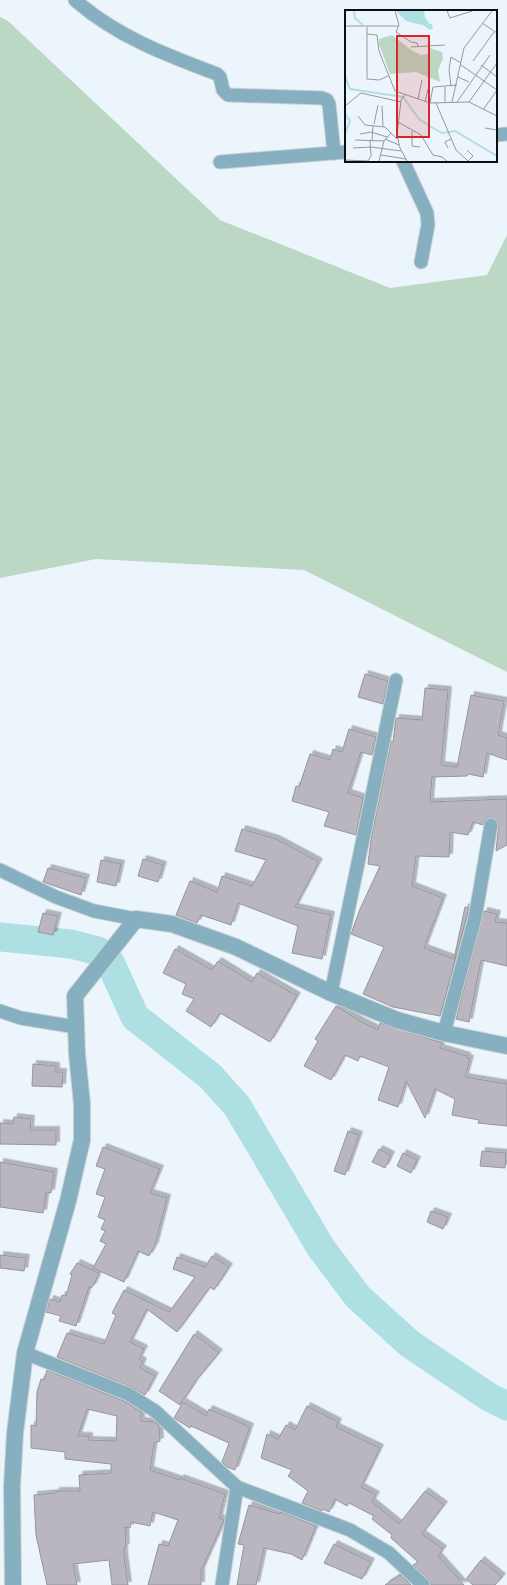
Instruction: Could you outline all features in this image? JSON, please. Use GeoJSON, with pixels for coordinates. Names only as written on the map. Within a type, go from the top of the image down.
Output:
{"type":"FeatureCollection","features":[{"type":"Feature","properties":{"kind":"street"},"geometry":{"type":"LineString","coordinates":[[75,0],[90,13],[127,37],[173,58],[217,74],[220,76],[223,90],[228,94],[322,98],[327,100],[340,152],[220,162]]}},
{"type":"Feature","properties":{"kind":"street"},"geometry":{"type":"LineString","coordinates":[[497,135],[507,134]]}},
{"type":"Feature","properties":{"kind":"street"},"geometry":{"type":"LineString","coordinates":[[403,162],[427,213],[428,226],[421,262]]}},
{"type":"Feature","properties":{"kind":"street"},"geometry":{"type":"LineString","coordinates":[[331,993],[396,680]]}},
{"type":"Feature","properties":{"kind":"street"},"geometry":{"type":"LineString","coordinates":[[444,1033],[475,918],[491,825]]}},
{"type":"Feature","properties":{"kind":"street"},"geometry":{"type":"LineString","coordinates":[[0,870],[56,897],[94,911],[172,924],[236,947],[331,993],[397,1020],[444,1033],[507,1046]]}},
{"type":"Feature","properties":{"kind":"street"},"geometry":{"type":"LineString","coordinates":[[13,1585],[12,1486],[15,1433],[25,1353],[68,1201],[80,1155],[82,1140],[82,1104],[77,1054],[75,996],[136,919]]}},
{"type":"Feature","properties":{"kind":"street"},"geometry":{"type":"LineString","coordinates":[[0,1011],[21,1018],[76,1027]]}},
{"type":"Feature","properties":{"kind":"street"},"geometry":{"type":"LineString","coordinates":[[25,1353],[128,1394],[155,1411],[237,1487],[350,1530],[389,1552],[423,1585]]}},
{"type":"Feature","properties":{"kind":"street"},"geometry":{"type":"LineString","coordinates":[[222,1585],[237,1487]]}},
{"type":"Feature","properties":{"kind":"green space"},"geometry":{"type":"Polygon","coordinates":[[[0,17],[8,21],[220,220],[390,288],[487,275],[507,235],[507,672],[304,570],[96,559],[0,578],[0,17]]]}},
{"type":"Feature","properties":{"kind":"building"},"geometry":{"type":"Polygon","coordinates":[[[365,674],[388,681],[383,704],[358,697],[365,674]]]}},
{"type":"Feature","properties":{"kind":"building"},"geometry":{"type":"Polygon","coordinates":[[[425,688],[448,690],[441,765],[457,767],[471,695],[504,701],[498,735],[507,738],[507,760],[487,753],[483,777],[468,774],[467,776],[432,777],[430,802],[507,799],[507,845],[496,851],[499,823],[496,819],[489,817],[485,820],[483,825],[473,822],[468,835],[450,832],[449,857],[416,856],[412,886],[443,898],[424,948],[454,959],[465,907],[469,908],[440,1016],[393,1007],[363,994],[384,947],[351,934],[360,909],[380,866],[368,864],[371,840],[391,741],[393,742],[396,718],[422,720],[425,688]]]}},
{"type":"Feature","properties":{"kind":"building"},"geometry":{"type":"Polygon","coordinates":[[[349,729],[376,737],[372,755],[361,752],[348,793],[363,798],[356,835],[324,826],[329,812],[292,801],[296,786],[299,787],[310,754],[330,760],[333,749],[342,752],[349,729]]]}},
{"type":"Feature","properties":{"kind":"building"},"geometry":{"type":"Polygon","coordinates":[[[242,829],[276,839],[319,862],[295,907],[331,915],[322,959],[292,953],[298,926],[238,903],[231,925],[201,915],[197,923],[176,915],[190,881],[217,892],[222,876],[252,886],[266,860],[235,851],[242,829]]]}},
{"type":"Feature","properties":{"kind":"building"},"geometry":{"type":"Polygon","coordinates":[[[143,859],[163,865],[158,882],[138,876],[143,859]]]}},
{"type":"Feature","properties":{"kind":"building"},"geometry":{"type":"Polygon","coordinates":[[[101,860],[121,864],[116,886],[97,882],[101,860]]]}},
{"type":"Feature","properties":{"kind":"building"},"geometry":{"type":"Polygon","coordinates":[[[48,868],[86,878],[81,895],[43,882],[48,868]]]}},
{"type":"Feature","properties":{"kind":"building"},"geometry":{"type":"Polygon","coordinates":[[[484,911],[497,914],[495,922],[507,923],[507,966],[481,960],[469,1022],[456,1019],[484,911]]]}},
{"type":"Feature","properties":{"kind":"building"},"geometry":{"type":"Polygon","coordinates":[[[43,913],[58,916],[53,935],[38,932],[43,913]]]}},
{"type":"Feature","properties":{"kind":"building"},"geometry":{"type":"Polygon","coordinates":[[[175,949],[212,970],[218,961],[252,982],[257,973],[297,996],[270,1042],[220,1013],[211,1027],[186,1011],[194,999],[182,994],[186,984],[163,973],[175,949]]]}},
{"type":"Feature","properties":{"kind":"building"},"geometry":{"type":"Polygon","coordinates":[[[336,1006],[378,1030],[380,1023],[442,1043],[440,1048],[467,1056],[467,1058],[470,1059],[465,1077],[507,1084],[507,1126],[478,1123],[479,1120],[452,1115],[455,1099],[435,1089],[425,1118],[406,1081],[398,1107],[378,1100],[389,1067],[360,1056],[358,1061],[345,1055],[331,1080],[304,1066],[318,1041],[315,1039],[336,1006]]]}},
{"type":"Feature","properties":{"kind":"building"},"geometry":{"type":"Polygon","coordinates":[[[33,1064],[56,1066],[56,1072],[63,1072],[62,1087],[32,1086],[33,1064]]]}},
{"type":"Feature","properties":{"kind":"building"},"geometry":{"type":"Polygon","coordinates":[[[14,1117],[31,1119],[30,1130],[56,1130],[56,1145],[0,1144],[0,1123],[13,1124],[14,1117]]]}},
{"type":"Feature","properties":{"kind":"building"},"geometry":{"type":"Polygon","coordinates":[[[348,1131],[359,1135],[345,1175],[334,1171],[348,1131]]]}},
{"type":"Feature","properties":{"kind":"building"},"geometry":{"type":"Polygon","coordinates":[[[103,1147],[160,1169],[150,1193],[167,1198],[155,1245],[149,1256],[138,1251],[124,1282],[93,1268],[106,1244],[100,1241],[105,1231],[101,1229],[105,1220],[98,1217],[105,1197],[96,1194],[105,1169],[96,1166],[103,1147]]]}},
{"type":"Feature","properties":{"kind":"building"},"geometry":{"type":"Polygon","coordinates":[[[379,1149],[391,1155],[385,1168],[372,1162],[379,1149]]]}},
{"type":"Feature","properties":{"kind":"building"},"geometry":{"type":"Polygon","coordinates":[[[482,1151],[506,1153],[505,1168],[480,1166],[482,1151]]]}},
{"type":"Feature","properties":{"kind":"building"},"geometry":{"type":"Polygon","coordinates":[[[403,1153],[417,1160],[411,1173],[397,1166],[403,1153]]]}},
{"type":"Feature","properties":{"kind":"building"},"geometry":{"type":"Polygon","coordinates":[[[0,1162],[54,1172],[51,1193],[46,1192],[43,1213],[0,1207],[0,1162]]]}},
{"type":"Feature","properties":{"kind":"building"},"geometry":{"type":"Polygon","coordinates":[[[431,1211],[448,1217],[443,1229],[427,1222],[431,1211]]]}},
{"type":"Feature","properties":{"kind":"building"},"geometry":{"type":"Polygon","coordinates":[[[0,1255],[26,1258],[24,1271],[0,1268],[0,1255]]]}},
{"type":"Feature","properties":{"kind":"building"},"geometry":{"type":"Polygon","coordinates":[[[212,1256],[229,1267],[214,1290],[210,1287],[177,1332],[147,1309],[130,1342],[144,1349],[139,1359],[143,1362],[140,1368],[155,1376],[145,1395],[131,1387],[57,1357],[67,1333],[104,1344],[116,1315],[112,1313],[124,1290],[169,1312],[195,1277],[173,1269],[177,1257],[205,1267],[212,1256]]]}},
{"type":"Feature","properties":{"kind":"building"},"geometry":{"type":"Polygon","coordinates":[[[77,1263],[99,1273],[93,1286],[91,1288],[89,1287],[76,1326],[59,1321],[61,1316],[46,1312],[50,1299],[60,1302],[62,1295],[66,1296],[72,1275],[70,1274],[77,1263]]]}},
{"type":"Feature","properties":{"kind":"building"},"geometry":{"type":"Polygon","coordinates":[[[194,1334],[219,1353],[199,1376],[180,1405],[159,1391],[194,1334]]]}},
{"type":"Feature","properties":{"kind":"building"},"geometry":{"type":"Polygon","coordinates":[[[47,1370],[124,1401],[141,1412],[141,1421],[155,1422],[159,1426],[160,1441],[154,1443],[150,1470],[180,1480],[180,1478],[225,1494],[219,1518],[224,1520],[201,1571],[201,1585],[148,1585],[159,1544],[168,1546],[178,1520],[153,1512],[150,1526],[131,1522],[130,1528],[125,1527],[126,1547],[124,1547],[124,1556],[128,1585],[112,1585],[109,1560],[73,1564],[77,1585],[47,1585],[36,1535],[34,1495],[56,1493],[56,1491],[80,1491],[79,1475],[111,1473],[111,1464],[65,1459],[65,1452],[31,1448],[31,1425],[36,1426],[37,1392],[41,1379],[44,1380],[47,1370]],[[87,1409],[78,1436],[89,1436],[89,1440],[116,1441],[117,1416],[87,1409]]]}},
{"type":"Feature","properties":{"kind":"building"},"geometry":{"type":"Polygon","coordinates":[[[183,1402],[206,1416],[209,1409],[250,1427],[235,1470],[227,1467],[222,1462],[229,1443],[191,1426],[190,1428],[174,1418],[183,1402]]]}},
{"type":"Feature","properties":{"kind":"building"},"geometry":{"type":"Polygon","coordinates":[[[307,1406],[338,1422],[336,1427],[380,1448],[361,1487],[376,1495],[372,1502],[399,1524],[425,1491],[444,1505],[422,1534],[443,1549],[438,1556],[464,1585],[431,1585],[428,1579],[413,1565],[418,1562],[391,1538],[392,1535],[372,1519],[374,1516],[349,1503],[347,1506],[335,1499],[329,1512],[323,1509],[322,1511],[302,1503],[308,1491],[288,1476],[292,1470],[261,1458],[267,1434],[278,1439],[286,1425],[295,1430],[307,1406]]]}},
{"type":"Feature","properties":{"kind":"building"},"geometry":{"type":"Polygon","coordinates":[[[249,1505],[280,1514],[281,1512],[316,1526],[302,1560],[291,1554],[264,1548],[256,1585],[237,1585],[244,1545],[238,1544],[249,1505]]]}},
{"type":"Feature","properties":{"kind":"building"},"geometry":{"type":"Polygon","coordinates":[[[334,1544],[371,1562],[362,1579],[324,1563],[334,1544]]]}},
{"type":"Feature","properties":{"kind":"building"},"geometry":{"type":"Polygon","coordinates":[[[481,1560],[502,1577],[495,1585],[473,1585],[466,1579],[481,1560]]]}},
{"type":"Feature","properties":{"kind":"building"},"geometry":{"type":"Polygon","coordinates":[[[400,1575],[411,1585],[385,1585],[400,1575]]]}},
{"type":"Feature","properties":{"kind":"waterway"},"geometry":{"type":"LineString","coordinates":[[0,937],[71,944],[98,951],[110,962],[135,1017],[210,1076],[237,1106],[321,1248],[358,1297],[410,1344],[489,1397],[507,1406]]}}]}
